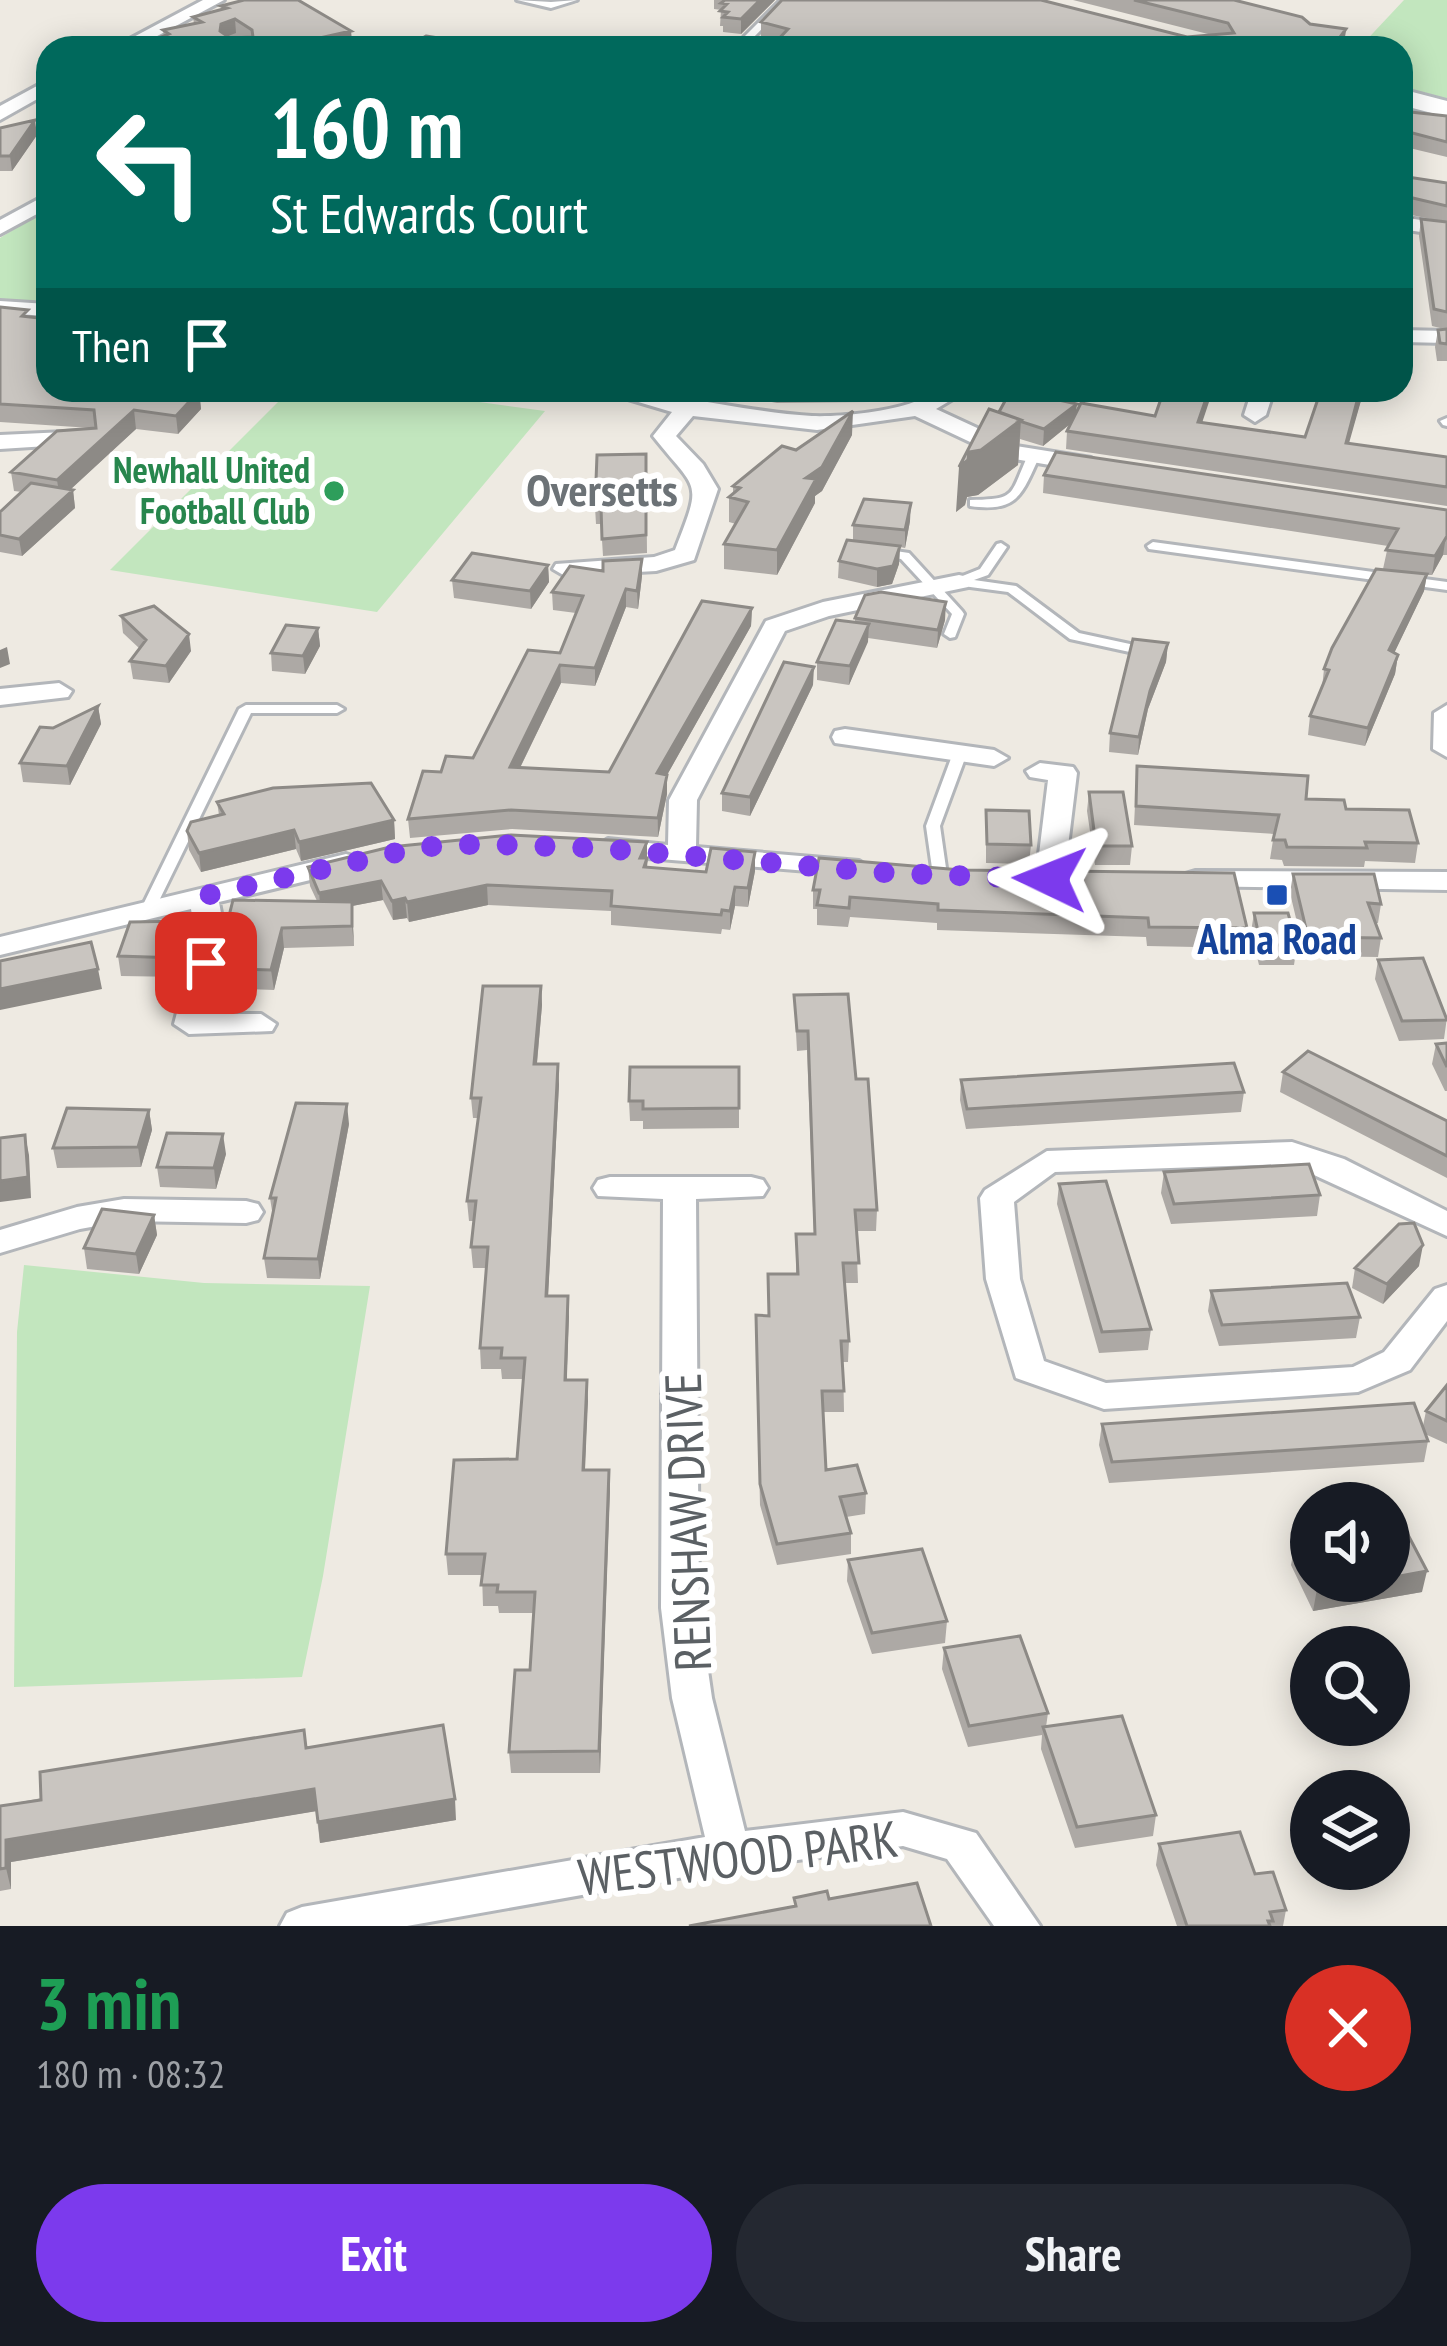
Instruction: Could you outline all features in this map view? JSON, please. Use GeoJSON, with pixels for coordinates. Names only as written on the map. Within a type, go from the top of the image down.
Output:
{"type":"FeatureCollection","features":[{"type":"Feature","properties":{"kind":"main road"},"geometry":{"type":"LineString","coordinates":[[1413,100],[1447,109]]}},
{"type":"Feature","properties":{"kind":"street"},"geometry":{"type":"LineString","coordinates":[[146,36],[216,0]]}},
{"type":"Feature","properties":{"kind":"street"},"geometry":{"type":"LineString","coordinates":[[0,114],[36,93]]}},
{"type":"Feature","properties":{"kind":"street"},"geometry":{"type":"LineString","coordinates":[[0,229],[36,207]]}},
{"type":"Feature","properties":{"kind":"street"},"geometry":{"type":"LineString","coordinates":[[1413,225],[1447,230]]}},
{"type":"Feature","properties":{"kind":"street"},"geometry":{"type":"LineString","coordinates":[[0,308],[36,310]]}},
{"type":"Feature","properties":{"kind":"street"},"geometry":{"type":"LineString","coordinates":[[1413,336],[1447,337]]}},
{"type":"Feature","properties":{"kind":"street"},"geometry":{"type":"LineString","coordinates":[[658,402],[817,423],[918,409],[932,402]]}},
{"type":"Feature","properties":{"kind":"street"},"geometry":{"type":"LineString","coordinates":[[1255,415],[1259,402]]}},
{"type":"Feature","properties":{"kind":"street"},"geometry":{"type":"LineString","coordinates":[[686,555],[709,489],[705,474],[664,436],[687,409]]}},
{"type":"Feature","properties":{"kind":"street"},"geometry":{"type":"LineString","coordinates":[[918,409],[1010,452],[1126,470]]}},
{"type":"Feature","properties":{"kind":"street"},"geometry":{"type":"LineString","coordinates":[[0,442],[87,438]]}},
{"type":"Feature","properties":{"kind":"street"},"geometry":{"type":"LineString","coordinates":[[565,569],[656,564],[686,555]]}},
{"type":"Feature","properties":{"kind":"street"},"geometry":{"type":"LineString","coordinates":[[686,555],[710,573]]}},
{"type":"Feature","properties":{"kind":"street"},"geometry":{"type":"LineString","coordinates":[[682,854],[683,800],[775,626],[823,610],[946,585]]}},
{"type":"Feature","properties":{"kind":"street"},"geometry":{"type":"LineString","coordinates":[[0,697],[59,691]]}},
{"type":"Feature","properties":{"kind":"street"},"geometry":{"type":"LineString","coordinates":[[845,737],[994,758]]}},
{"type":"Feature","properties":{"kind":"street"},"geometry":{"type":"LineString","coordinates":[[1040,771],[1063,773],[1051,879]]}},
{"type":"Feature","properties":{"kind":"street"},"geometry":{"type":"LineString","coordinates":[[580,847],[951,875]]}},
{"type":"Feature","properties":{"kind":"street"},"geometry":{"type":"LineString","coordinates":[[0,946],[370,857]]}},
{"type":"Feature","properties":{"kind":"street"},"geometry":{"type":"LineString","coordinates":[[1170,880],[1443,889]]}},
{"type":"Feature","properties":{"kind":"street"},"geometry":{"type":"LineString","coordinates":[[203,896],[211,941],[189,1024],[261,1024]]}},
{"type":"Feature","properties":{"kind":"street"},"geometry":{"type":"LineString","coordinates":[[1447,1225],[1292,1153],[1047,1162],[997,1198],[1003,1280],[1029,1369],[1104,1396],[1358,1378],[1396,1361],[1447,1298]]}},
{"type":"Feature","properties":{"kind":"street","name":"RENSHAW DRIVE"},"geometry":{"type":"LineString","coordinates":[[679,1188],[680,1608],[692,1698],[729,1851]]}},
{"type":"Feature","properties":{"kind":"street"},"geometry":{"type":"LineString","coordinates":[[610,1189],[751,1188]]}},
{"type":"Feature","properties":{"kind":"street"},"geometry":{"type":"LineString","coordinates":[[0,1242],[77,1218],[124,1210],[246,1212]]}},
{"type":"Feature","properties":{"kind":"street","name":"WESTWOOD PARK"},"geometry":{"type":"LineString","coordinates":[[302,1926],[729,1851],[903,1829],[961,1845],[1018,1926]]}},
{"type":"Feature","properties":{"kind":"lane"},"geometry":{"type":"LineString","coordinates":[[521,0],[551,5],[574,0]]}},
{"type":"Feature","properties":{"kind":"lane"},"geometry":{"type":"LineString","coordinates":[[750,36],[786,0]]}},
{"type":"Feature","properties":{"kind":"lane"},"geometry":{"type":"LineString","coordinates":[[974,503],[1001,507],[1011,502],[1034,455]]}},
{"type":"Feature","properties":{"kind":"lane"},"geometry":{"type":"LineString","coordinates":[[1153,546],[1447,586]]}},
{"type":"Feature","properties":{"kind":"lane"},"geometry":{"type":"LineString","coordinates":[[946,585],[984,572],[1001,547]]}},
{"type":"Feature","properties":{"kind":"lane"},"geometry":{"type":"LineString","coordinates":[[867,552],[905,556],[946,585],[1012,590],[1075,636],[1148,652]]}},
{"type":"Feature","properties":{"kind":"lane"},"geometry":{"type":"LineString","coordinates":[[946,585],[958,614],[950,634]]}},
{"type":"Feature","properties":{"kind":"lane"},"geometry":{"type":"LineString","coordinates":[[148,909],[246,709],[337,709]]}},
{"type":"Feature","properties":{"kind":"lane"},"geometry":{"type":"LineString","coordinates":[[951,875],[933,826],[960,753]]}},
{"type":"Feature","properties":{"kind":"green space"},"geometry":{"type":"Polygon","coordinates":[[[1404,0],[1447,0],[1447,100],[1413,93],[1413,36],[1370,36],[1404,0]]]}},
{"type":"Feature","properties":{"kind":"green space"},"geometry":{"type":"Polygon","coordinates":[[[36,216],[36,305],[0,302],[0,238],[36,216]]]}},
{"type":"Feature","properties":{"kind":"green space","name":"Newhall United Football Club"},"geometry":{"type":"Polygon","coordinates":[[[278,402],[480,402],[545,411],[377,612],[110,570],[278,402]]]}},
{"type":"Feature","properties":{"kind":"green space"},"geometry":{"type":"Polygon","coordinates":[[[24,1265],[204,1283],[370,1286],[302,1677],[14,1687],[17,1332],[24,1265]]]}},
{"type":"Feature","properties":{"kind":"building"},"geometry":{"type":"Polygon","coordinates":[[[244,0],[298,0],[351,31],[329,36],[253,36],[252,30],[235,19],[221,24],[220,31],[227,36],[164,36],[169,34],[163,30],[202,22],[193,17],[227,8],[221,6],[244,0]]]}},
{"type":"Feature","properties":{"kind":"building"},"geometry":{"type":"Polygon","coordinates":[[[725,0],[760,0],[741,19],[723,17],[728,12],[720,11],[725,0]]]}},
{"type":"Feature","properties":{"kind":"building"},"geometry":{"type":"Polygon","coordinates":[[[782,0],[1041,0],[1183,36],[781,36],[788,29],[761,22],[782,0]]]}},
{"type":"Feature","properties":{"kind":"building"},"geometry":{"type":"Polygon","coordinates":[[[1134,0],[1234,0],[1302,17],[1310,24],[1346,29],[1341,36],[1199,36],[1234,33],[1228,23],[1134,0]]]}},
{"type":"Feature","properties":{"kind":"building"},"geometry":{"type":"Polygon","coordinates":[[[1413,112],[1447,116],[1447,142],[1413,133],[1413,112]]]}},
{"type":"Feature","properties":{"kind":"building"},"geometry":{"type":"Polygon","coordinates":[[[35,120],[10,156],[0,156],[0,128],[35,120]]]}},
{"type":"Feature","properties":{"kind":"building"},"geometry":{"type":"Polygon","coordinates":[[[1413,178],[1447,183],[1447,206],[1413,198],[1413,178]]]}},
{"type":"Feature","properties":{"kind":"building"},"geometry":{"type":"Polygon","coordinates":[[[1421,219],[1447,222],[1447,312],[1434,309],[1421,219]]]}},
{"type":"Feature","properties":{"kind":"building"},"geometry":{"type":"Polygon","coordinates":[[[0,307],[28,310],[22,316],[36,318],[36,402],[189,402],[176,416],[134,410],[57,480],[11,472],[57,431],[96,428],[94,410],[0,404],[0,307]]]}},
{"type":"Feature","properties":{"kind":"building"},"geometry":{"type":"Polygon","coordinates":[[[1447,329],[1447,344],[1440,343],[1438,330],[1447,329]]]}},
{"type":"Feature","properties":{"kind":"building"},"geometry":{"type":"Polygon","coordinates":[[[1004,402],[1077,404],[1044,429],[999,412],[1004,402]]]}},
{"type":"Feature","properties":{"kind":"building"},"geometry":{"type":"Polygon","coordinates":[[[1160,402],[1205,402],[1198,422],[1305,437],[1317,402],[1357,402],[1346,443],[1447,457],[1447,487],[1067,431],[1081,403],[1155,416],[1160,402]]]}},
{"type":"Feature","properties":{"kind":"building"},"geometry":{"type":"Polygon","coordinates":[[[989,409],[1021,420],[981,450],[969,452],[968,460],[959,467],[989,409]]]}},
{"type":"Feature","properties":{"kind":"building"},"geometry":{"type":"Polygon","coordinates":[[[853,411],[822,467],[806,478],[816,479],[777,550],[724,544],[748,502],[729,497],[740,488],[733,486],[782,446],[796,450],[853,411]]]}},
{"type":"Feature","properties":{"kind":"building"},"geometry":{"type":"Polygon","coordinates":[[[1056,452],[1447,510],[1447,536],[1435,556],[1386,550],[1398,529],[1044,475],[1056,452]]]}},
{"type":"Feature","properties":{"kind":"building"},"geometry":{"type":"Polygon","coordinates":[[[646,454],[646,535],[602,539],[601,507],[595,507],[597,455],[646,454]]]}},
{"type":"Feature","properties":{"kind":"building"},"geometry":{"type":"Polygon","coordinates":[[[31,483],[73,490],[19,539],[0,535],[0,512],[31,483]]]}},
{"type":"Feature","properties":{"kind":"building"},"geometry":{"type":"Polygon","coordinates":[[[864,499],[911,503],[905,530],[853,525],[864,499]]]}},
{"type":"Feature","properties":{"kind":"building"},"geometry":{"type":"Polygon","coordinates":[[[847,540],[900,546],[893,566],[877,569],[839,561],[847,540]]]}},
{"type":"Feature","properties":{"kind":"building"},"geometry":{"type":"Polygon","coordinates":[[[472,553],[548,565],[530,591],[452,580],[472,553]]]}},
{"type":"Feature","properties":{"kind":"building"},"geometry":{"type":"Polygon","coordinates":[[[642,559],[637,591],[626,589],[595,668],[560,665],[510,767],[609,772],[702,601],[752,608],[657,773],[667,775],[658,818],[511,810],[408,819],[423,771],[441,772],[446,756],[473,758],[528,650],[560,653],[583,596],[552,592],[570,566],[603,571],[603,561],[642,559]]]}},
{"type":"Feature","properties":{"kind":"building"},"geometry":{"type":"Polygon","coordinates":[[[1376,569],[1427,574],[1389,650],[1398,655],[1368,728],[1310,716],[1329,670],[1324,669],[1332,648],[1376,569]]]}},
{"type":"Feature","properties":{"kind":"building"},"geometry":{"type":"Polygon","coordinates":[[[881,592],[946,602],[938,630],[855,618],[865,595],[881,592]]]}},
{"type":"Feature","properties":{"kind":"building"},"geometry":{"type":"Polygon","coordinates":[[[154,606],[189,634],[166,666],[130,661],[146,640],[121,616],[154,606]]]}},
{"type":"Feature","properties":{"kind":"building"},"geometry":{"type":"Polygon","coordinates":[[[836,620],[869,624],[850,666],[817,662],[836,620]]]}},
{"type":"Feature","properties":{"kind":"building"},"geometry":{"type":"Polygon","coordinates":[[[286,625],[318,628],[303,656],[271,653],[286,625]]]}},
{"type":"Feature","properties":{"kind":"building"},"geometry":{"type":"Polygon","coordinates":[[[1133,639],[1168,643],[1139,737],[1110,733],[1133,639]]]}},
{"type":"Feature","properties":{"kind":"building"},"geometry":{"type":"Polygon","coordinates":[[[784,662],[814,667],[750,797],[722,793],[784,662]]]}},
{"type":"Feature","properties":{"kind":"building"},"geometry":{"type":"Polygon","coordinates":[[[98,706],[67,766],[20,763],[40,727],[53,728],[98,706]]]}},
{"type":"Feature","properties":{"kind":"building"},"geometry":{"type":"Polygon","coordinates":[[[1137,766],[1308,776],[1306,799],[1344,800],[1346,809],[1409,810],[1418,843],[1287,847],[1285,840],[1273,840],[1279,815],[1136,806],[1137,766]]]}},
{"type":"Feature","properties":{"kind":"building"},"geometry":{"type":"Polygon","coordinates":[[[371,783],[394,820],[299,842],[294,830],[199,853],[187,831],[191,822],[224,814],[217,802],[273,788],[371,783]]]}},
{"type":"Feature","properties":{"kind":"building"},"geometry":{"type":"Polygon","coordinates":[[[1089,792],[1123,792],[1132,846],[1096,846],[1089,792]]]}},
{"type":"Feature","properties":{"kind":"building"},"geometry":{"type":"Polygon","coordinates":[[[986,810],[1029,811],[1031,845],[987,844],[986,810]]]}},
{"type":"Feature","properties":{"kind":"building"},"geometry":{"type":"Polygon","coordinates":[[[511,835],[647,842],[640,858],[647,858],[644,867],[706,872],[711,848],[755,852],[748,888],[735,887],[730,911],[722,910],[721,915],[611,906],[612,891],[487,885],[407,902],[405,898],[392,901],[381,881],[319,893],[308,867],[390,847],[511,835]]]}},
{"type":"Feature","properties":{"kind":"building"},"geometry":{"type":"Polygon","coordinates":[[[819,858],[961,870],[1234,873],[1247,928],[1149,927],[1148,918],[938,910],[938,904],[850,897],[849,908],[817,905],[820,890],[813,890],[819,858]]]}},
{"type":"Feature","properties":{"kind":"building"},"geometry":{"type":"Polygon","coordinates":[[[1293,874],[1374,874],[1381,904],[1368,903],[1381,938],[1308,937],[1293,874]]]}},
{"type":"Feature","properties":{"kind":"building"},"geometry":{"type":"Polygon","coordinates":[[[233,900],[352,902],[352,926],[282,928],[271,970],[216,968],[233,900]]]}},
{"type":"Feature","properties":{"kind":"building"},"geometry":{"type":"Polygon","coordinates":[[[1254,913],[1288,913],[1297,945],[1261,945],[1254,913]]]}},
{"type":"Feature","properties":{"kind":"building"},"geometry":{"type":"Polygon","coordinates":[[[189,921],[179,958],[118,956],[130,922],[189,921]]]}},
{"type":"Feature","properties":{"kind":"building"},"geometry":{"type":"Polygon","coordinates":[[[91,942],[98,969],[0,989],[0,961],[91,942]]]}},
{"type":"Feature","properties":{"kind":"building"},"geometry":{"type":"Polygon","coordinates":[[[1423,958],[1447,1020],[1402,1021],[1378,960],[1423,958]]]}},
{"type":"Feature","properties":{"kind":"building"},"geometry":{"type":"Polygon","coordinates":[[[483,986],[541,986],[534,1064],[558,1064],[546,1296],[568,1296],[565,1380],[587,1380],[583,1470],[609,1470],[599,1751],[509,1752],[515,1670],[530,1670],[535,1592],[497,1592],[498,1585],[481,1585],[485,1554],[446,1554],[454,1460],[517,1459],[525,1358],[501,1358],[502,1348],[480,1348],[488,1247],[471,1247],[476,1201],[467,1201],[481,1098],[471,1098],[483,986]]]}},
{"type":"Feature","properties":{"kind":"building"},"geometry":{"type":"Polygon","coordinates":[[[848,994],[856,1079],[868,1079],[877,1210],[855,1210],[859,1263],[843,1263],[849,1341],[841,1341],[844,1391],[822,1391],[826,1470],[857,1465],[866,1493],[840,1497],[851,1533],[777,1544],[760,1484],[756,1315],[769,1316],[768,1274],[798,1274],[796,1234],[815,1234],[808,1031],[797,1031],[794,995],[848,994]]]}},
{"type":"Feature","properties":{"kind":"building"},"geometry":{"type":"Polygon","coordinates":[[[1447,1043],[1447,1067],[1436,1044],[1447,1043]]]}},
{"type":"Feature","properties":{"kind":"building"},"geometry":{"type":"Polygon","coordinates":[[[1308,1051],[1447,1121],[1447,1156],[1283,1072],[1308,1051]]]}},
{"type":"Feature","properties":{"kind":"building"},"geometry":{"type":"Polygon","coordinates":[[[1234,1063],[1244,1092],[967,1109],[961,1080],[1234,1063]]]}},
{"type":"Feature","properties":{"kind":"building"},"geometry":{"type":"Polygon","coordinates":[[[630,1067],[739,1067],[739,1108],[643,1109],[643,1101],[629,1101],[630,1067]]]}},
{"type":"Feature","properties":{"kind":"building"},"geometry":{"type":"Polygon","coordinates":[[[296,1103],[347,1104],[318,1259],[264,1258],[276,1198],[270,1198],[296,1103]]]}},
{"type":"Feature","properties":{"kind":"building"},"geometry":{"type":"Polygon","coordinates":[[[67,1108],[149,1110],[138,1147],[53,1148],[67,1108]]]}},
{"type":"Feature","properties":{"kind":"building"},"geometry":{"type":"Polygon","coordinates":[[[167,1133],[223,1134],[214,1168],[157,1167],[167,1133]]]}},
{"type":"Feature","properties":{"kind":"building"},"geometry":{"type":"Polygon","coordinates":[[[25,1135],[28,1177],[0,1181],[0,1138],[25,1135]]]}},
{"type":"Feature","properties":{"kind":"building"},"geometry":{"type":"Polygon","coordinates":[[[1309,1164],[1320,1195],[1174,1204],[1164,1172],[1309,1164]]]}},
{"type":"Feature","properties":{"kind":"building"},"geometry":{"type":"Polygon","coordinates":[[[1106,1181],[1151,1329],[1102,1332],[1059,1184],[1106,1181]]]}},
{"type":"Feature","properties":{"kind":"building"},"geometry":{"type":"Polygon","coordinates":[[[102,1209],[154,1215],[136,1254],[84,1248],[102,1209]]]}},
{"type":"Feature","properties":{"kind":"building"},"geometry":{"type":"Polygon","coordinates":[[[1414,1223],[1423,1245],[1387,1284],[1355,1268],[1399,1224],[1414,1223]]]}},
{"type":"Feature","properties":{"kind":"building"},"geometry":{"type":"Polygon","coordinates":[[[1347,1283],[1360,1317],[1222,1325],[1211,1291],[1347,1283]]]}},
{"type":"Feature","properties":{"kind":"building"},"geometry":{"type":"Polygon","coordinates":[[[1447,1385],[1447,1421],[1426,1411],[1447,1385]]]}},
{"type":"Feature","properties":{"kind":"building"},"geometry":{"type":"Polygon","coordinates":[[[1414,1403],[1428,1441],[1112,1462],[1102,1424],[1414,1403]]]}},
{"type":"Feature","properties":{"kind":"building"},"geometry":{"type":"Polygon","coordinates":[[[1410,1539],[1427,1571],[1410,1574],[1410,1539]]]}},
{"type":"Feature","properties":{"kind":"building"},"geometry":{"type":"Polygon","coordinates":[[[922,1549],[947,1621],[872,1633],[848,1560],[922,1549]]]}},
{"type":"Feature","properties":{"kind":"building"},"geometry":{"type":"Polygon","coordinates":[[[1020,1636],[1048,1713],[969,1726],[944,1648],[1020,1636]]]}},
{"type":"Feature","properties":{"kind":"building"},"geometry":{"type":"Polygon","coordinates":[[[1122,1716],[1156,1815],[1077,1827],[1043,1727],[1122,1716]]]}},
{"type":"Feature","properties":{"kind":"building"},"geometry":{"type":"Polygon","coordinates":[[[443,1725],[455,1799],[318,1822],[314,1789],[6,1840],[6,1868],[0,1869],[0,1806],[41,1800],[40,1772],[304,1730],[306,1748],[443,1725]]]}},
{"type":"Feature","properties":{"kind":"building"},"geometry":{"type":"Polygon","coordinates":[[[1240,1832],[1255,1874],[1273,1872],[1286,1910],[1270,1912],[1270,1926],[1187,1926],[1159,1844],[1240,1832]]]}},
{"type":"Feature","properties":{"kind":"building"},"geometry":{"type":"Polygon","coordinates":[[[917,1883],[931,1926],[689,1926],[796,1906],[794,1898],[827,1891],[829,1899],[917,1883]]]}},
{"type":"Feature","properties":{"kind":"place","name":"Newhall United Football Club"},"geometry":{"type":"Point","coordinates":[334,491]}},
{"type":"Feature","properties":{"kind":"place","name":"Alma Road"},"geometry":{"type":"Point","coordinates":[1277,895]}},
{"type":"Feature","properties":{"kind":"district","name":"Oversetts"},"geometry":{"type":"Point","coordinates":[602,490]}},
{"type":"Feature","properties":{"kind":"route"},"geometry":{"type":"LineString","coordinates":[[206,963],[211,941],[203,896],[421,847],[525,844],[889,873],[1050,879]]}}]}
